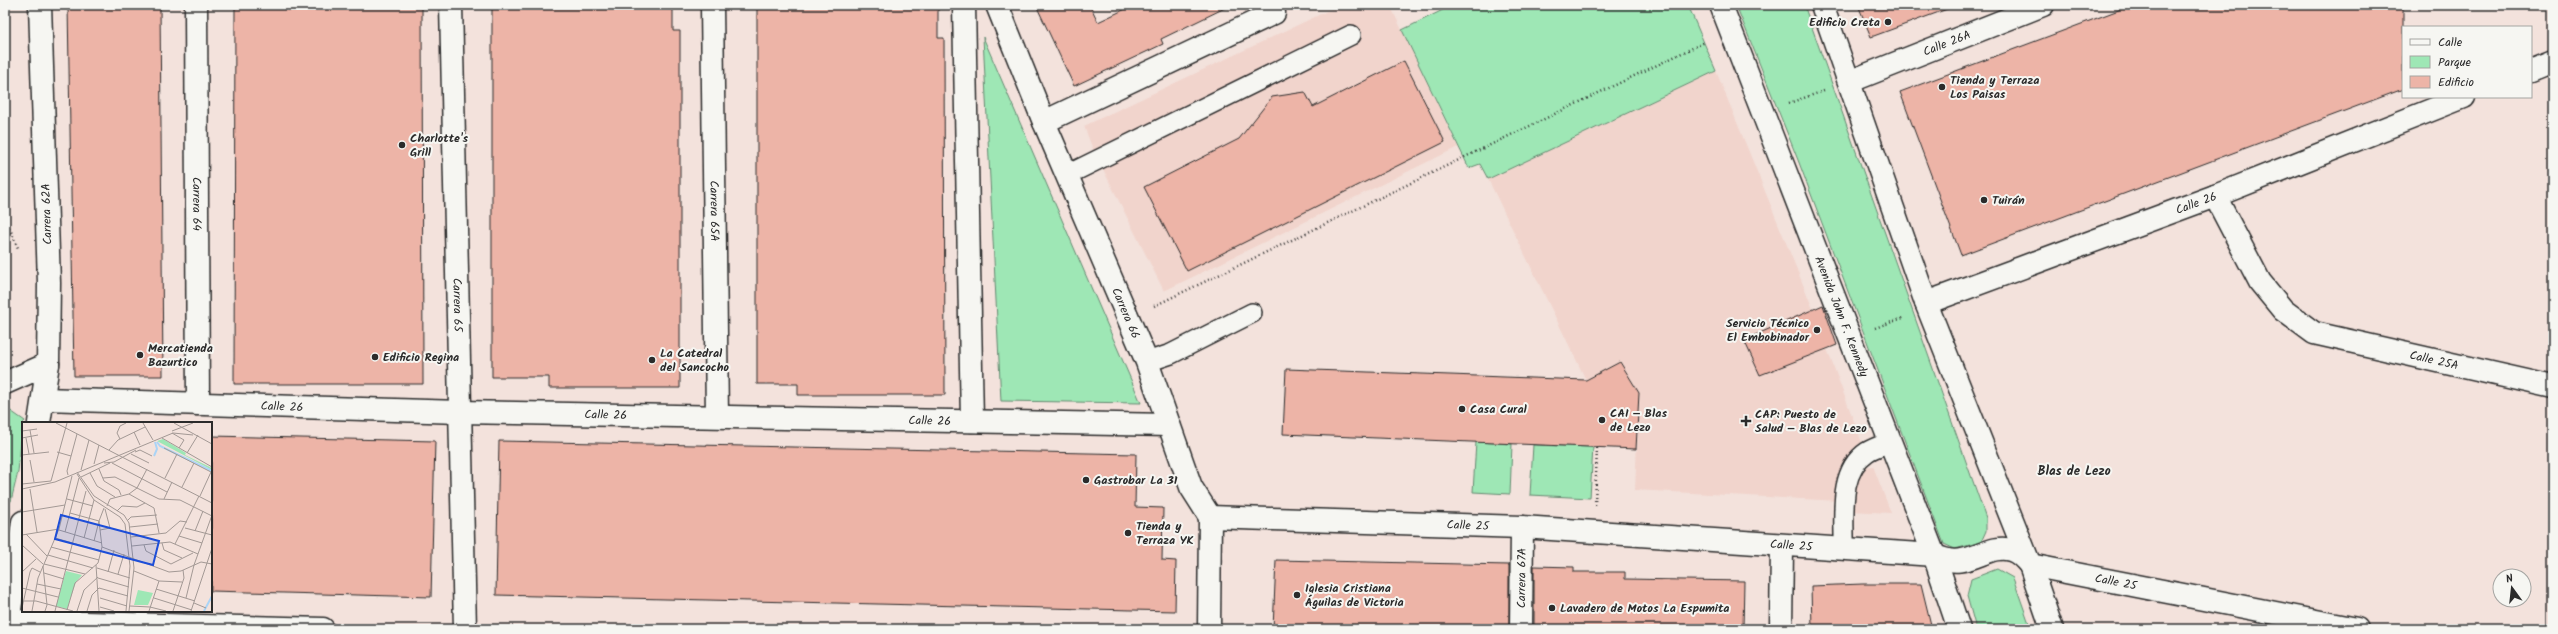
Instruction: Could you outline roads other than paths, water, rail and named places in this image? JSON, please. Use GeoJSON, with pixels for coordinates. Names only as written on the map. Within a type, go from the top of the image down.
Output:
{"type":"FeatureCollection","features":[{"type":"Feature","properties":{"kind":"street","name":"Carrera 62A"},"geometry":{"type":"LineString","coordinates":[[39,422],[48,364],[49,283],[40,5]]}},
{"type":"Feature","properties":{"kind":"street","name":"Carrera 64"},"geometry":{"type":"LineString","coordinates":[[196,5],[198,404]]}},
{"type":"Feature","properties":{"kind":"street","name":"Carrera 65"},"geometry":{"type":"LineString","coordinates":[[451,5],[465,629]]}},
{"type":"Feature","properties":{"kind":"street","name":"Carrera 65A"},"geometry":{"type":"LineString","coordinates":[[712,5],[717,416]]}},
{"type":"Feature","properties":{"kind":"street"},"geometry":{"type":"LineString","coordinates":[[964,5],[972,421]]}},
{"type":"Feature","properties":{"kind":"street","name":"Carrera 66"},"geometry":{"type":"LineString","coordinates":[[997,5],[1044,122],[1147,362],[1191,487],[1210,517]]}},
{"type":"Feature","properties":{"kind":"street"},"geometry":{"type":"LineString","coordinates":[[1044,122],[1274,13],[1271,5]]}},
{"type":"Feature","properties":{"kind":"street","name":"Avenida John F. Kennedy"},"geometry":{"type":"LineString","coordinates":[[1721,5],[1934,555],[1959,629]]}},
{"type":"Feature","properties":{"kind":"street"},"geometry":{"type":"LineString","coordinates":[[1822,5],[1851,81],[1926,303],[2030,565],[2052,629]]}},
{"type":"Feature","properties":{"kind":"street","name":"Calle 26A"},"geometry":{"type":"LineString","coordinates":[[1851,81],[2043,5]]}},
{"type":"Feature","properties":{"kind":"street"},"geometry":{"type":"LineString","coordinates":[[2532,70],[2553,62]]}},
{"type":"Feature","properties":{"kind":"street","name":"Calle 26"},"geometry":{"type":"LineString","coordinates":[[1926,303],[2215,196],[2461,98]]}},
{"type":"Feature","properties":{"kind":"street","name":"Calle 25A"},"geometry":{"type":"LineString","coordinates":[[2215,196],[2260,282],[2282,310],[2314,333],[2553,387]]}},
{"type":"Feature","properties":{"kind":"street"},"geometry":{"type":"LineString","coordinates":[[5,383],[48,364]]}},
{"type":"Feature","properties":{"kind":"street","name":"Calle 26"},"geometry":{"type":"LineString","coordinates":[[43,399],[460,412],[1169,425]]}},
{"type":"Feature","properties":{"kind":"street"},"geometry":{"type":"LineString","coordinates":[[1209,629],[1210,517]]}},
{"type":"Feature","properties":{"kind":"street","name":"Calle 25"},"geometry":{"type":"LineString","coordinates":[[1210,517],[1522,527],[1782,546],[1934,555],[1949,561],[1962,562],[2000,549],[2011,550],[2030,565],[2357,629]]}},
{"type":"Feature","properties":{"kind":"street","name":"Carrera 67A"},"geometry":{"type":"LineString","coordinates":[[1521,629],[1522,527]]}},
{"type":"Feature","properties":{"kind":"street"},"geometry":{"type":"LineString","coordinates":[[16,531],[8,625],[323,629]]}},
{"type":"Feature","properties":{"kind":"street"},"geometry":{"type":"LineString","coordinates":[[1780,629],[1782,546]]}},
{"type":"Feature","properties":{"kind":"lane"},"geometry":{"type":"LineString","coordinates":[[1067,174],[1351,34]]}},
{"type":"Feature","properties":{"kind":"lane"},"geometry":{"type":"LineString","coordinates":[[1147,362],[1171,354],[1252,313]]}},
{"type":"Feature","properties":{"kind":"lane"},"geometry":{"type":"LineString","coordinates":[[1844,549],[1846,480],[1857,462],[1866,452],[1890,442]]}},
{"type":"Feature","properties":{"kind":"place","name":"Edificio Creta"},"geometry":{"type":"Point","coordinates":[1888,22]}},
{"type":"Feature","properties":{"kind":"place","name":"Tienda y Terraza Los Paisas"},"geometry":{"type":"Point","coordinates":[1942,87]}},
{"type":"Feature","properties":{"kind":"place","name":"Charlotte's Grill"},"geometry":{"type":"Point","coordinates":[402,145]}},
{"type":"Feature","properties":{"kind":"place","name":"Tuirán"},"geometry":{"type":"Point","coordinates":[1984,200]}},
{"type":"Feature","properties":{"kind":"place","name":"Servicio Técnico El Embobinador"},"geometry":{"type":"Point","coordinates":[1817,330]}},
{"type":"Feature","properties":{"kind":"place","name":"Mercatienda Bazurtico"},"geometry":{"type":"Point","coordinates":[140,355]}},
{"type":"Feature","properties":{"kind":"place","name":"Edificio Regina"},"geometry":{"type":"Point","coordinates":[375,357]}},
{"type":"Feature","properties":{"kind":"place","name":"La Catedral del Sancocho"},"geometry":{"type":"Point","coordinates":[652,360]}},
{"type":"Feature","properties":{"kind":"place","name":"Casa Cural"},"geometry":{"type":"Point","coordinates":[1462,409]}},
{"type":"Feature","properties":{"kind":"place","name":"CAI ‒ Blas de Lezo"},"geometry":{"type":"Point","coordinates":[1602,420]}},
{"type":"Feature","properties":{"kind":"place","name":"CAP: Puesto de Salud ‒ Blas de Lezo"},"geometry":{"type":"Point","coordinates":[1746,421]}},
{"type":"Feature","properties":{"kind":"place","name":"Gastrobar La 31"},"geometry":{"type":"Point","coordinates":[1086,480]}},
{"type":"Feature","properties":{"kind":"place","name":"Tienda y Terraza YK"},"geometry":{"type":"Point","coordinates":[1128,533]}},
{"type":"Feature","properties":{"kind":"place","name":"Iglesia Cristiana Águilas de Victoria"},"geometry":{"type":"Point","coordinates":[1297,595]}},
{"type":"Feature","properties":{"kind":"place","name":"Lavadero de Motos La Espumita"},"geometry":{"type":"Point","coordinates":[1552,608]}},
{"type":"Feature","properties":{"kind":"district","name":"Blas de Lezo"},"geometry":{"type":"Point","coordinates":[2074,471]}}]}
